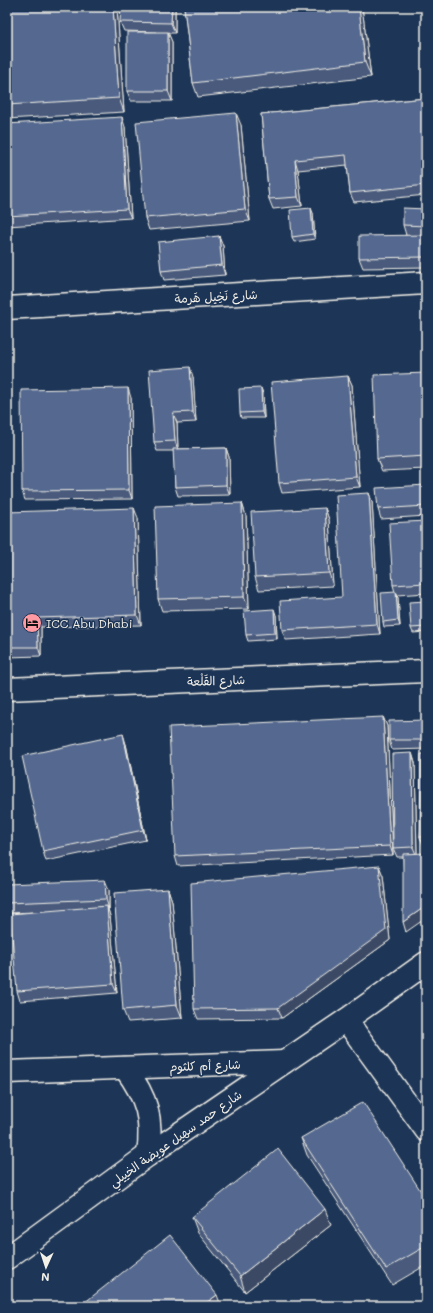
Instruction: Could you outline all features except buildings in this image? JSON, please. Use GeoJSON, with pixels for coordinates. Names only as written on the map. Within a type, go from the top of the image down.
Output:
{"type":"FeatureCollection","features":[{"type":"Feature","properties":{"kind":"street","name":"شارع نَخِيل هَرمة"},"geometry":{"type":"LineString","coordinates":[[7,308],[426,284]]}},
{"type":"Feature","properties":{"kind":"street","name":"شارع القَلْعة"},"geometry":{"type":"LineString","coordinates":[[7,689],[426,671]]}},
{"type":"Feature","properties":{"kind":"street","name":"شارع حمد سهيل عويضة الخييلي"},"geometry":{"type":"LineString","coordinates":[[7,1258],[148,1155],[346,1020],[426,963]]}},
{"type":"Feature","properties":{"kind":"street"},"geometry":{"type":"LineString","coordinates":[[346,1020],[426,1130]]}},
{"type":"Feature","properties":{"kind":"street","name":"شارع أم كلثوم"},"geometry":{"type":"LineString","coordinates":[[7,1072],[284,1062]]}},
{"type":"Feature","properties":{"kind":"street"},"geometry":{"type":"LineString","coordinates":[[126,1068],[136,1083],[144,1100],[150,1137],[148,1155]]}},
{"type":"Feature","properties":{"kind":"place","name":"ICC Abu Dhabi"},"geometry":{"type":"Point","coordinates":[32,623]}}]}
